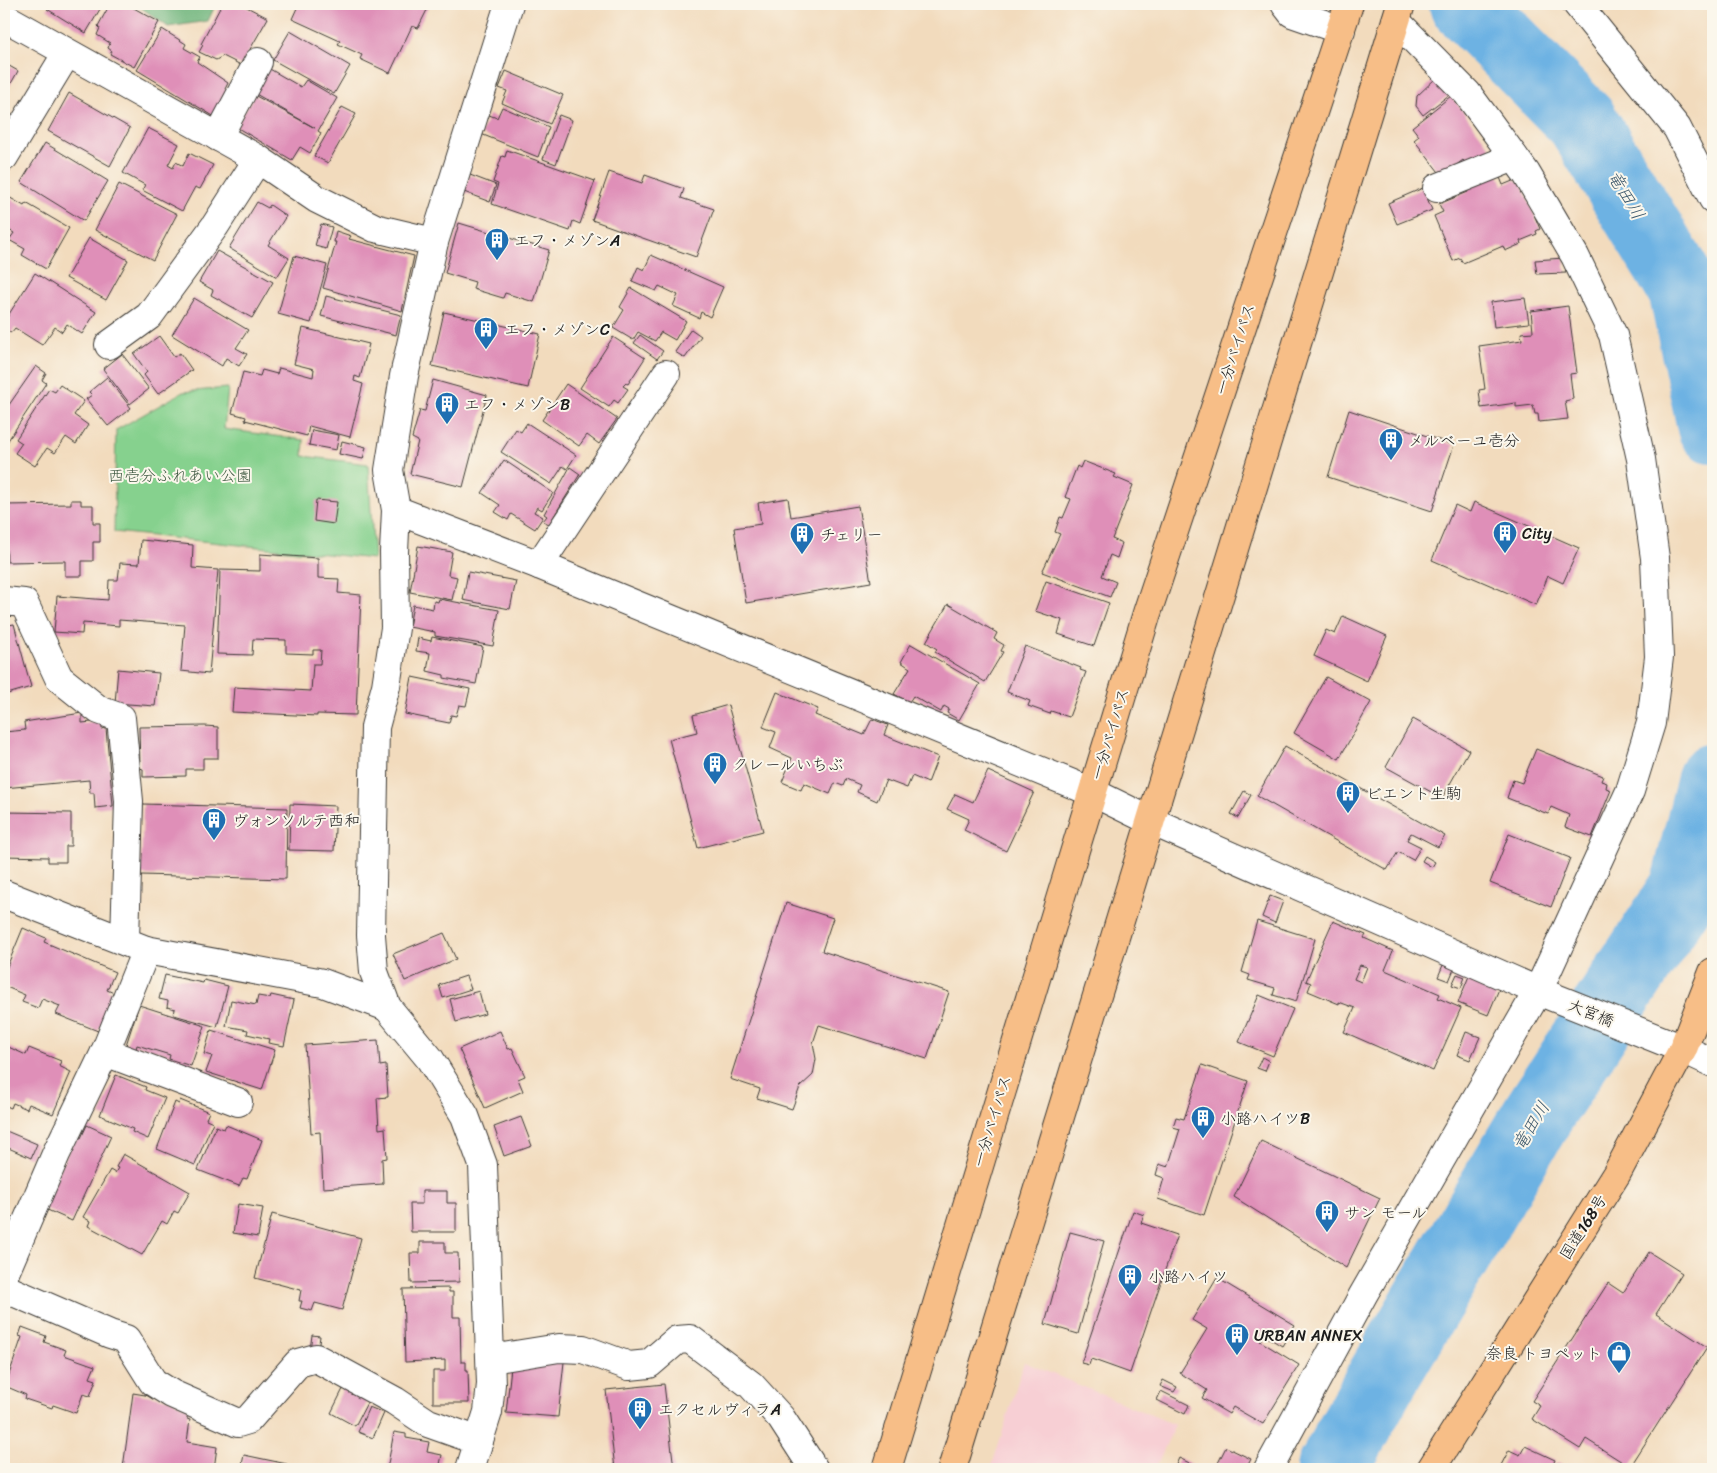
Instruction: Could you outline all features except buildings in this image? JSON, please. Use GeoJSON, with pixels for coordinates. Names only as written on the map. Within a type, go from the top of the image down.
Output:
{"type":"FeatureCollection","features":[{"type":"Feature","properties":{"kind":"highway","name":"一分バイパス"},"geometry":{"type":"LineString","coordinates":[[887,1469],[1147,613],[1349,4]]}},
{"type":"Feature","properties":{"kind":"highway"},"geometry":{"type":"LineString","coordinates":[[952,1469],[1399,12]]}},
{"type":"Feature","properties":{"kind":"highway","name":"国道168号"},"geometry":{"type":"LineString","coordinates":[[1431,1469],[1617,1173],[1683,1049],[1713,972]]}},
{"type":"Feature","properties":{"kind":"street"},"geometry":{"type":"LineString","coordinates":[[470,1469],[488,1412],[491,1359],[483,1165],[464,1116],[430,1059],[387,1008],[374,972],[371,935],[375,727],[386,686],[396,628],[394,552],[396,510],[389,470],[404,376],[434,242],[509,4]]}},
{"type":"Feature","properties":{"kind":"street"},"geometry":{"type":"LineString","coordinates":[[1285,4],[1292,13],[1341,30]]}},
{"type":"Feature","properties":{"kind":"street"},"geometry":{"type":"LineString","coordinates":[[1577,4],[1678,128],[1713,199]]}},
{"type":"Feature","properties":{"kind":"street"},"geometry":{"type":"LineString","coordinates":[[1268,1469],[1363,1295],[1538,991],[1630,791],[1651,723],[1659,657],[1655,558],[1640,458],[1613,335],[1574,256],[1526,172],[1467,93],[1399,12]]}},
{"type":"Feature","properties":{"kind":"street"},"geometry":{"type":"LineString","coordinates":[[4,17],[258,159],[317,199],[374,228],[434,242]]}},
{"type":"Feature","properties":{"kind":"street"},"geometry":{"type":"LineString","coordinates":[[4,157],[67,53]]}},
{"type":"Feature","properties":{"kind":"street"},"geometry":{"type":"LineString","coordinates":[[218,137],[258,62]]}},
{"type":"Feature","properties":{"kind":"street"},"geometry":{"type":"LineString","coordinates":[[1437,188],[1514,157]]}},
{"type":"Feature","properties":{"kind":"street"},"geometry":{"type":"LineString","coordinates":[[109,345],[149,316],[214,226],[258,159]]}},
{"type":"Feature","properties":{"kind":"street"},"geometry":{"type":"LineString","coordinates":[[540,565],[666,374]]}},
{"type":"Feature","properties":{"kind":"street","name":"大宮橋"},"geometry":{"type":"LineString","coordinates":[[396,510],[540,565],[1092,792],[1151,821],[1538,991],[1683,1049],[1713,1063]]}},
{"type":"Feature","properties":{"kind":"street"},"geometry":{"type":"LineString","coordinates":[[4,1275],[56,1154],[105,1052],[135,945],[129,801],[121,718],[99,710],[59,678],[14,602]]}},
{"type":"Feature","properties":{"kind":"street"},"geometry":{"type":"LineString","coordinates":[[4,894],[135,945],[323,983],[387,1008]]}},
{"type":"Feature","properties":{"kind":"street"},"geometry":{"type":"LineString","coordinates":[[105,1052],[238,1102]]}},
{"type":"Feature","properties":{"kind":"street"},"geometry":{"type":"LineString","coordinates":[[4,1288],[110,1334],[126,1339],[153,1382],[172,1394],[238,1424],[248,1420],[298,1363],[316,1358],[395,1401],[428,1423],[479,1441]]}},
{"type":"Feature","properties":{"kind":"street"},"geometry":{"type":"LineString","coordinates":[[491,1359],[559,1348],[583,1350],[629,1366],[649,1364],[677,1340],[690,1339],[751,1384],[781,1418],[814,1469]]}},
{"type":"Feature","properties":{"kind":"shaded area"},"geometry":{"type":"Polygon","coordinates":[[[1024,1362],[1175,1425],[1155,1469],[991,1469],[1024,1362]]]}},
{"type":"Feature","properties":{"kind":"green space"},"geometry":{"type":"Polygon","coordinates":[[[136,4],[216,4],[208,21],[168,27],[136,4]]]}},
{"type":"Feature","properties":{"kind":"green space","name":"西壱分ふれあい公園"},"geometry":{"type":"Polygon","coordinates":[[[228,388],[224,429],[304,440],[303,456],[368,464],[374,559],[114,532],[116,430],[183,392],[228,388]]]}},
{"type":"Feature","properties":{"kind":"waterway","name":"竜田川"},"geometry":{"type":"LineString","coordinates":[[1465,4],[1582,122],[1684,290],[1713,427]]}},
{"type":"Feature","properties":{"kind":"waterway","name":"竜田川"},"geometry":{"type":"LineString","coordinates":[[1332,1469],[1380,1382],[1537,1116],[1686,888],[1713,779]]}},
{"type":"Feature","properties":{"kind":"place","name":"エフ・メゾンA"},"geometry":{"type":"Point","coordinates":[497,261]}},
{"type":"Feature","properties":{"kind":"place","name":"エフ・メゾンC"},"geometry":{"type":"Point","coordinates":[486,350]}},
{"type":"Feature","properties":{"kind":"place","name":"エフ・メゾンB"},"geometry":{"type":"Point","coordinates":[447,425]}},
{"type":"Feature","properties":{"kind":"place","name":"メルベーユ壱分"},"geometry":{"type":"Point","coordinates":[1391,461]}},
{"type":"Feature","properties":{"kind":"place","name":"City"},"geometry":{"type":"Point","coordinates":[1505,554]}},
{"type":"Feature","properties":{"kind":"place","name":"チェリー"},"geometry":{"type":"Point","coordinates":[802,555]}},
{"type":"Feature","properties":{"kind":"place","name":"クレールいちぶ"},"geometry":{"type":"Point","coordinates":[715,785]}},
{"type":"Feature","properties":{"kind":"place","name":"ビエント生駒"},"geometry":{"type":"Point","coordinates":[1348,814]}},
{"type":"Feature","properties":{"kind":"place","name":"ヴォンソルテ西和"},"geometry":{"type":"Point","coordinates":[214,841]}},
{"type":"Feature","properties":{"kind":"place","name":"小路ハイツB"},"geometry":{"type":"Point","coordinates":[1203,1139]}},
{"type":"Feature","properties":{"kind":"place","name":"サン モール"},"geometry":{"type":"Point","coordinates":[1327,1233]}},
{"type":"Feature","properties":{"kind":"place","name":"小路ハイツ"},"geometry":{"type":"Point","coordinates":[1130,1297]}},
{"type":"Feature","properties":{"kind":"place","name":"URBAN ANNEX"},"geometry":{"type":"Point","coordinates":[1237,1356]}},
{"type":"Feature","properties":{"kind":"place","name":"奈良 トヨペット"},"geometry":{"type":"Point","coordinates":[1619,1374]}},
{"type":"Feature","properties":{"kind":"place","name":"エクセルヴィラA"},"geometry":{"type":"Point","coordinates":[640,1430]}}]}
